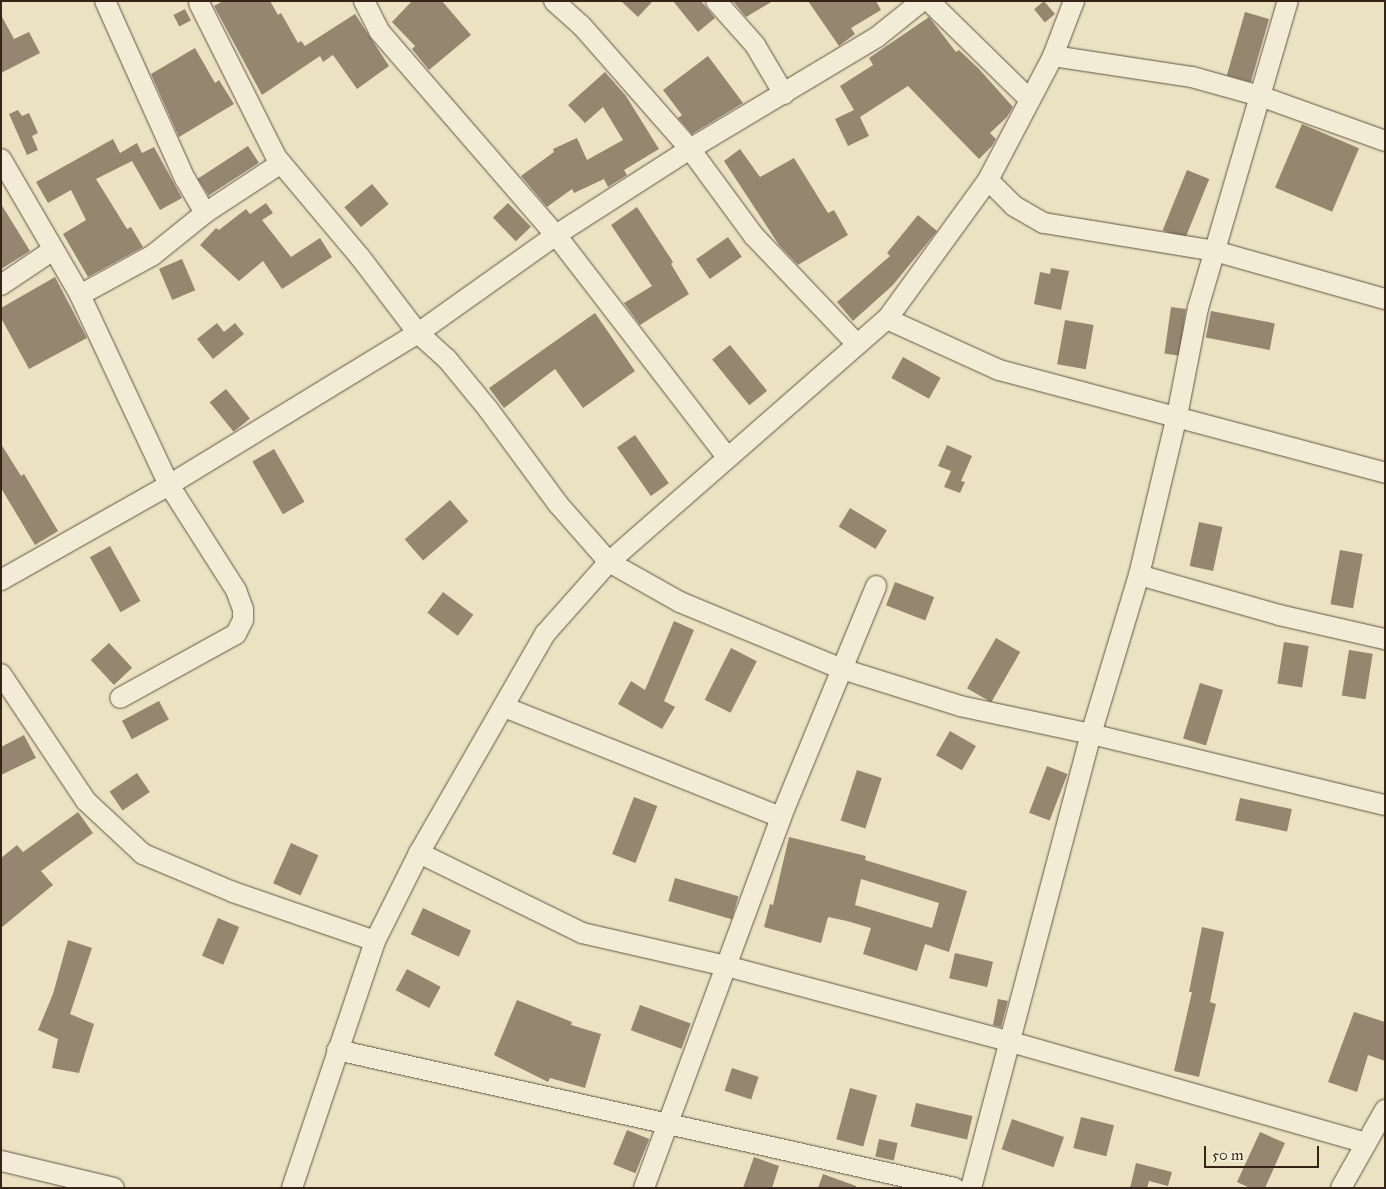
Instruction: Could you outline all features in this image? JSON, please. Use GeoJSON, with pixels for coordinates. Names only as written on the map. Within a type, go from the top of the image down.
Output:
{"type":"FeatureCollection","features":[{"type":"Feature","properties":{"kind":"street"},"geometry":{"type":"LineString","coordinates":[[105,1],[185,179],[204,212]]}},
{"type":"Feature","properties":{"kind":"street"},"geometry":{"type":"LineString","coordinates":[[364,1],[379,31],[556,235],[726,456]]}},
{"type":"Feature","properties":{"kind":"street"},"geometry":{"type":"LineString","coordinates":[[554,1],[581,25],[690,149],[754,236],[857,344]]}},
{"type":"Feature","properties":{"kind":"street"},"geometry":{"type":"LineString","coordinates":[[716,1],[754,45],[784,94]]}},
{"type":"Feature","properties":{"kind":"street"},"geometry":{"type":"LineString","coordinates":[[1,580],[169,485],[418,333],[556,235],[690,149],[877,37],[922,1]]}},
{"type":"Feature","properties":{"kind":"street"},"geometry":{"type":"LineString","coordinates":[[929,1],[1030,100]]}},
{"type":"Feature","properties":{"kind":"street"},"geometry":{"type":"LineString","coordinates":[[292,1188],[375,941],[419,853],[545,634],[609,562],[726,456],[887,319],[988,180],[1053,56],[1074,1]]}},
{"type":"Feature","properties":{"kind":"street"},"geometry":{"type":"LineString","coordinates":[[971,1188],[1008,1041],[1091,734],[1139,575],[1177,416],[1198,308],[1288,1]]}},
{"type":"Feature","properties":{"kind":"street"},"geometry":{"type":"LineString","coordinates":[[199,3],[281,163],[360,257],[418,333],[453,366],[558,504],[609,562],[680,602],[842,669],[960,706],[1091,734],[1385,806]]}},
{"type":"Feature","properties":{"kind":"street"},"geometry":{"type":"LineString","coordinates":[[1053,56],[1192,77],[1260,96],[1385,141]]}},
{"type":"Feature","properties":{"kind":"street"},"geometry":{"type":"LineString","coordinates":[[1,159],[80,295],[169,485],[236,590],[243,610],[243,620],[236,634],[120,698]]}},
{"type":"Feature","properties":{"kind":"street"},"geometry":{"type":"LineString","coordinates":[[80,295],[153,255],[204,212],[281,163]]}},
{"type":"Feature","properties":{"kind":"street"},"geometry":{"type":"LineString","coordinates":[[988,180],[1014,206],[1044,223],[1215,251],[1385,299]]}},
{"type":"Feature","properties":{"kind":"street"},"geometry":{"type":"LineString","coordinates":[[1,285],[53,250]]}},
{"type":"Feature","properties":{"kind":"street"},"geometry":{"type":"LineString","coordinates":[[887,319],[999,370],[1385,473]]}},
{"type":"Feature","properties":{"kind":"street"},"geometry":{"type":"LineString","coordinates":[[1139,575],[1279,615],[1385,639]]}},
{"type":"Feature","properties":{"kind":"street"},"geometry":{"type":"LineString","coordinates":[[644,1188],[781,817],[876,586]]}},
{"type":"Feature","properties":{"kind":"street"},"geometry":{"type":"LineString","coordinates":[[1,674],[86,801],[143,854],[233,892],[375,941]]}},
{"type":"Feature","properties":{"kind":"street"},"geometry":{"type":"LineString","coordinates":[[504,707],[781,817]]}},
{"type":"Feature","properties":{"kind":"street"},"geometry":{"type":"LineString","coordinates":[[419,853],[582,932],[726,966],[1008,1041],[1366,1143]]}},
{"type":"Feature","properties":{"kind":"street"},"geometry":{"type":"LineString","coordinates":[[337,1050],[669,1122],[955,1188]]}},
{"type":"Feature","properties":{"kind":"street"},"geometry":{"type":"LineString","coordinates":[[1340,1188],[1385,1110]]}},
{"type":"Feature","properties":{"kind":"street"},"geometry":{"type":"LineString","coordinates":[[1,1161],[114,1188]]}},
{"type":"Feature","properties":{"kind":"building"},"geometry":{"type":"Polygon","coordinates":[[[223,1],[270,1],[278,15],[281,13],[298,43],[301,41],[305,46],[355,14],[389,66],[357,89],[333,55],[323,62],[320,56],[262,95],[214,6],[223,1]]]}},
{"type":"Feature","properties":{"kind":"building"},"geometry":{"type":"Polygon","coordinates":[[[412,1],[442,1],[471,35],[429,70],[412,49],[415,46],[392,22],[412,1]]]}},
{"type":"Feature","properties":{"kind":"building"},"geometry":{"type":"Polygon","coordinates":[[[621,1],[653,1],[638,17],[621,1]]]}},
{"type":"Feature","properties":{"kind":"building"},"geometry":{"type":"Polygon","coordinates":[[[673,1],[701,1],[715,18],[698,32],[673,1]]]}},
{"type":"Feature","properties":{"kind":"building"},"geometry":{"type":"Polygon","coordinates":[[[733,1],[773,1],[746,17],[733,1]]]}},
{"type":"Feature","properties":{"kind":"building"},"geometry":{"type":"Polygon","coordinates":[[[808,1],[876,1],[881,10],[851,28],[855,34],[839,46],[808,1]]]}},
{"type":"Feature","properties":{"kind":"building"},"geometry":{"type":"Polygon","coordinates":[[[1044,1],[1055,14],[1045,22],[1034,9],[1044,1]]]}},
{"type":"Feature","properties":{"kind":"building"},"geometry":{"type":"Polygon","coordinates":[[[185,9],[191,21],[179,26],[173,15],[185,9]]]}},
{"type":"Feature","properties":{"kind":"building"},"geometry":{"type":"Polygon","coordinates":[[[1245,12],[1269,19],[1251,82],[1227,75],[1245,12]]]}},
{"type":"Feature","properties":{"kind":"building"},"geometry":{"type":"Polygon","coordinates":[[[1,15],[14,39],[29,32],[40,53],[1,73],[1,15]]]}},
{"type":"Feature","properties":{"kind":"building"},"geometry":{"type":"Polygon","coordinates":[[[929,17],[956,52],[959,50],[979,69],[1013,107],[1007,117],[990,133],[996,139],[992,146],[979,159],[908,86],[860,117],[869,136],[848,146],[835,119],[854,110],[840,86],[873,65],[869,58],[929,17]]]}},
{"type":"Feature","properties":{"kind":"building"},"geometry":{"type":"Polygon","coordinates":[[[195,48],[215,83],[219,80],[234,104],[179,137],[151,74],[195,48]]]}},
{"type":"Feature","properties":{"kind":"building"},"geometry":{"type":"Polygon","coordinates":[[[708,56],[743,103],[692,134],[678,118],[682,115],[663,90],[708,56]]]}},
{"type":"Feature","properties":{"kind":"building"},"geometry":{"type":"Polygon","coordinates":[[[605,72],[626,96],[659,149],[624,170],[627,175],[608,187],[604,179],[574,193],[572,189],[547,207],[521,176],[554,152],[553,149],[577,138],[587,160],[623,140],[603,107],[585,123],[568,105],[605,72]]]}},
{"type":"Feature","properties":{"kind":"building"},"geometry":{"type":"Polygon","coordinates":[[[18,110],[22,116],[29,113],[38,133],[32,136],[38,150],[27,155],[9,114],[18,110]]]}},
{"type":"Feature","properties":{"kind":"building"},"geometry":{"type":"Polygon","coordinates":[[[1302,124],[1359,148],[1332,212],[1275,188],[1302,124]]]}},
{"type":"Feature","properties":{"kind":"building"},"geometry":{"type":"Polygon","coordinates":[[[113,139],[120,153],[137,143],[142,153],[154,147],[182,198],[160,210],[132,161],[96,179],[127,229],[131,227],[143,247],[88,277],[63,234],[86,220],[71,190],[48,203],[36,182],[113,139]]]}},
{"type":"Feature","properties":{"kind":"building"},"geometry":{"type":"Polygon","coordinates":[[[248,146],[259,163],[209,195],[198,179],[248,146]]]}},
{"type":"Feature","properties":{"kind":"building"},"geometry":{"type":"Polygon","coordinates":[[[740,149],[760,177],[794,158],[828,213],[834,210],[848,235],[798,265],[779,245],[724,161],[740,149]]]}},
{"type":"Feature","properties":{"kind":"building"},"geometry":{"type":"Polygon","coordinates":[[[1187,170],[1209,179],[1185,239],[1163,230],[1187,170]]]}},
{"type":"Feature","properties":{"kind":"building"},"geometry":{"type":"Polygon","coordinates":[[[372,184],[389,204],[361,227],[344,207],[372,184]]]}},
{"type":"Feature","properties":{"kind":"building"},"geometry":{"type":"Polygon","coordinates":[[[266,203],[273,213],[262,220],[291,257],[320,238],[332,257],[282,289],[263,261],[239,281],[200,245],[216,228],[219,230],[246,209],[250,214],[266,203]]]}},
{"type":"Feature","properties":{"kind":"building"},"geometry":{"type":"Polygon","coordinates":[[[508,203],[531,227],[516,241],[493,218],[508,203]]]}},
{"type":"Feature","properties":{"kind":"building"},"geometry":{"type":"Polygon","coordinates":[[[1,204],[30,251],[1,269],[1,204]]]}},
{"type":"Feature","properties":{"kind":"building"},"geometry":{"type":"Polygon","coordinates":[[[637,207],[673,262],[671,264],[689,294],[640,325],[624,303],[652,286],[611,225],[637,207]]]}},
{"type":"Feature","properties":{"kind":"building"},"geometry":{"type":"Polygon","coordinates":[[[918,215],[937,231],[893,285],[853,321],[837,302],[890,256],[887,253],[918,215]]]}},
{"type":"Feature","properties":{"kind":"building"},"geometry":{"type":"Polygon","coordinates":[[[728,237],[742,257],[710,279],[696,259],[728,237]]]}},
{"type":"Feature","properties":{"kind":"building"},"geometry":{"type":"Polygon","coordinates":[[[182,259],[195,290],[172,300],[159,269],[182,259]]]}},
{"type":"Feature","properties":{"kind":"building"},"geometry":{"type":"Polygon","coordinates":[[[1051,268],[1069,271],[1061,310],[1034,304],[1040,272],[1050,274],[1051,268]]]}},
{"type":"Feature","properties":{"kind":"building"},"geometry":{"type":"Polygon","coordinates":[[[55,277],[87,338],[29,369],[1,318],[1,308],[55,277]]]}},
{"type":"Feature","properties":{"kind":"building"},"geometry":{"type":"Polygon","coordinates":[[[1171,307],[1186,309],[1179,356],[1164,354],[1171,307]]]}},
{"type":"Feature","properties":{"kind":"building"},"geometry":{"type":"Polygon","coordinates":[[[1211,311],[1275,323],[1270,350],[1206,338],[1211,311]]]}},
{"type":"Feature","properties":{"kind":"building"},"geometry":{"type":"Polygon","coordinates":[[[595,313],[635,371],[583,408],[555,369],[504,408],[489,388],[595,313]]]}},
{"type":"Feature","properties":{"kind":"building"},"geometry":{"type":"Polygon","coordinates":[[[1065,320],[1094,325],[1086,369],[1057,364],[1065,320]]]}},
{"type":"Feature","properties":{"kind":"building"},"geometry":{"type":"Polygon","coordinates":[[[217,323],[224,332],[235,323],[244,334],[213,359],[197,339],[217,323]]]}},
{"type":"Feature","properties":{"kind":"building"},"geometry":{"type":"Polygon","coordinates":[[[730,345],[767,391],[749,405],[712,359],[730,345]]]}},
{"type":"Feature","properties":{"kind":"building"},"geometry":{"type":"Polygon","coordinates":[[[903,357],[941,378],[929,399],[891,378],[903,357]]]}},
{"type":"Feature","properties":{"kind":"building"},"geometry":{"type":"Polygon","coordinates":[[[226,389],[250,419],[234,432],[210,402],[226,389]]]}},
{"type":"Feature","properties":{"kind":"building"},"geometry":{"type":"Polygon","coordinates":[[[635,435],[669,483],[651,496],[617,448],[635,435]]]}},
{"type":"Feature","properties":{"kind":"building"},"geometry":{"type":"Polygon","coordinates":[[[1,444],[21,476],[24,474],[58,531],[35,545],[1,488],[1,444]]]}},
{"type":"Feature","properties":{"kind":"building"},"geometry":{"type":"Polygon","coordinates":[[[947,445],[972,456],[961,481],[965,482],[960,493],[944,487],[951,471],[938,466],[947,445]]]}},
{"type":"Feature","properties":{"kind":"building"},"geometry":{"type":"Polygon","coordinates":[[[274,449],[304,502],[283,514],[252,462],[274,449]]]}},
{"type":"Feature","properties":{"kind":"building"},"geometry":{"type":"Polygon","coordinates":[[[450,500],[468,521],[423,560],[405,539],[450,500]]]}},
{"type":"Feature","properties":{"kind":"building"},"geometry":{"type":"Polygon","coordinates":[[[850,508],[887,530],[876,549],[839,527],[850,508]]]}},
{"type":"Feature","properties":{"kind":"building"},"geometry":{"type":"Polygon","coordinates":[[[1199,522],[1222,527],[1213,571],[1190,566],[1199,522]]]}},
{"type":"Feature","properties":{"kind":"building"},"geometry":{"type":"Polygon","coordinates":[[[110,546],[141,601],[120,612],[90,557],[110,546]]]}},
{"type":"Feature","properties":{"kind":"building"},"geometry":{"type":"Polygon","coordinates":[[[1340,550],[1363,554],[1353,608],[1330,604],[1340,550]]]}},
{"type":"Feature","properties":{"kind":"building"},"geometry":{"type":"Polygon","coordinates":[[[895,582],[934,597],[925,620],[886,605],[895,582]]]}},
{"type":"Feature","properties":{"kind":"building"},"geometry":{"type":"Polygon","coordinates":[[[443,592],[473,615],[458,636],[427,613],[443,592]]]}},
{"type":"Feature","properties":{"kind":"building"},"geometry":{"type":"Polygon","coordinates":[[[674,621],[694,630],[664,701],[675,707],[662,729],[618,704],[631,681],[645,690],[674,621]]]}},
{"type":"Feature","properties":{"kind":"building"},"geometry":{"type":"Polygon","coordinates":[[[996,638],[1020,652],[991,702],[967,688],[996,638]]]}},
{"type":"Feature","properties":{"kind":"building"},"geometry":{"type":"Polygon","coordinates":[[[1284,642],[1309,646],[1302,687],[1277,683],[1284,642]]]}},
{"type":"Feature","properties":{"kind":"building"},"geometry":{"type":"Polygon","coordinates":[[[109,643],[132,668],[114,685],[91,660],[109,643]]]}},
{"type":"Feature","properties":{"kind":"building"},"geometry":{"type":"Polygon","coordinates":[[[731,648],[757,661],[731,713],[705,700],[731,648]]]}},
{"type":"Feature","properties":{"kind":"building"},"geometry":{"type":"Polygon","coordinates":[[[1349,650],[1373,654],[1366,699],[1342,695],[1349,650]]]}},
{"type":"Feature","properties":{"kind":"building"},"geometry":{"type":"Polygon","coordinates":[[[1200,683],[1223,690],[1206,745],[1183,738],[1200,683]]]}},
{"type":"Feature","properties":{"kind":"building"},"geometry":{"type":"Polygon","coordinates":[[[159,701],[169,720],[132,739],[122,721],[159,701]]]}},
{"type":"Feature","properties":{"kind":"building"},"geometry":{"type":"Polygon","coordinates":[[[950,731],[976,746],[962,770],[936,755],[950,731]]]}},
{"type":"Feature","properties":{"kind":"building"},"geometry":{"type":"Polygon","coordinates":[[[24,735],[36,758],[1,775],[1,747],[24,735]]]}},
{"type":"Feature","properties":{"kind":"building"},"geometry":{"type":"Polygon","coordinates":[[[1047,766],[1068,774],[1050,821],[1029,813],[1047,766]]]}},
{"type":"Feature","properties":{"kind":"building"},"geometry":{"type":"Polygon","coordinates":[[[857,770],[882,778],[865,828],[841,820],[857,770]]]}},
{"type":"Feature","properties":{"kind":"building"},"geometry":{"type":"Polygon","coordinates":[[[137,773],[150,792],[123,811],[110,791],[137,773]]]}},
{"type":"Feature","properties":{"kind":"building"},"geometry":{"type":"Polygon","coordinates":[[[634,797],[657,806],[635,863],[612,854],[634,797]]]}},
{"type":"Feature","properties":{"kind":"building"},"geometry":{"type":"Polygon","coordinates":[[[1240,798],[1292,809],[1287,832],[1235,820],[1240,798]]]}},
{"type":"Feature","properties":{"kind":"building"},"geometry":{"type":"Polygon","coordinates":[[[78,812],[93,833],[41,871],[53,885],[1,928],[1,858],[17,845],[23,852],[78,812]]]}},
{"type":"Feature","properties":{"kind":"building"},"geometry":{"type":"Polygon","coordinates":[[[789,837],[866,856],[865,860],[967,891],[949,952],[925,944],[917,971],[863,954],[871,928],[847,921],[828,917],[821,943],[764,927],[770,904],[773,905],[789,837]],[[861,879],[855,905],[932,928],[939,903],[861,879]]]}},
{"type":"Feature","properties":{"kind":"building"},"geometry":{"type":"Polygon","coordinates":[[[291,843],[318,855],[301,895],[273,883],[291,843]]]}},
{"type":"Feature","properties":{"kind":"building"},"geometry":{"type":"Polygon","coordinates":[[[675,878],[738,896],[732,919],[668,901],[675,878]]]}},
{"type":"Feature","properties":{"kind":"building"},"geometry":{"type":"Polygon","coordinates":[[[423,908],[471,930],[459,957],[411,934],[423,908]]]}},
{"type":"Feature","properties":{"kind":"building"},"geometry":{"type":"Polygon","coordinates":[[[218,918],[239,927],[223,965],[202,956],[218,918]]]}},
{"type":"Feature","properties":{"kind":"building"},"geometry":{"type":"Polygon","coordinates":[[[1202,927],[1224,932],[1210,1002],[1216,1004],[1199,1077],[1174,1071],[1192,992],[1189,992],[1202,927]]]}},
{"type":"Feature","properties":{"kind":"building"},"geometry":{"type":"Polygon","coordinates":[[[68,940],[92,948],[70,1014],[94,1024],[79,1073],[52,1068],[58,1039],[38,1030],[53,994],[68,940]]]}},
{"type":"Feature","properties":{"kind":"building"},"geometry":{"type":"Polygon","coordinates":[[[955,953],[993,962],[987,987],[949,978],[955,953]]]}},
{"type":"Feature","properties":{"kind":"building"},"geometry":{"type":"Polygon","coordinates":[[[407,969],[441,987],[429,1008],[396,990],[407,969]]]}},
{"type":"Feature","properties":{"kind":"building"},"geometry":{"type":"Polygon","coordinates":[[[998,999],[1008,1001],[1001,1027],[993,1025],[998,999]]]}},
{"type":"Feature","properties":{"kind":"building"},"geometry":{"type":"Polygon","coordinates":[[[517,1000],[572,1022],[571,1025],[601,1034],[585,1088],[550,1078],[548,1082],[494,1055],[517,1000]]]}},
{"type":"Feature","properties":{"kind":"building"},"geometry":{"type":"Polygon","coordinates":[[[640,1005],[691,1023],[682,1049],[631,1030],[640,1005]]]}},
{"type":"Feature","properties":{"kind":"building"},"geometry":{"type":"Polygon","coordinates":[[[1354,1012],[1385,1022],[1385,1061],[1368,1055],[1357,1092],[1328,1082],[1354,1012]]]}},
{"type":"Feature","properties":{"kind":"building"},"geometry":{"type":"Polygon","coordinates":[[[732,1068],[759,1077],[751,1099],[725,1091],[732,1068]]]}},
{"type":"Feature","properties":{"kind":"building"},"geometry":{"type":"Polygon","coordinates":[[[850,1088],[877,1095],[863,1146],[836,1139],[850,1088]]]}},
{"type":"Feature","properties":{"kind":"building"},"geometry":{"type":"Polygon","coordinates":[[[916,1103],[973,1116],[967,1139],[911,1126],[916,1103]]]}},
{"type":"Feature","properties":{"kind":"building"},"geometry":{"type":"Polygon","coordinates":[[[1081,1117],[1114,1125],[1106,1156],[1073,1148],[1081,1117]]]}},
{"type":"Feature","properties":{"kind":"building"},"geometry":{"type":"Polygon","coordinates":[[[1012,1119],[1064,1137],[1054,1167],[1002,1149],[1012,1119]]]}},
{"type":"Feature","properties":{"kind":"building"},"geometry":{"type":"Polygon","coordinates":[[[627,1130],[649,1139],[635,1173],[613,1164],[627,1130]]]}},
{"type":"Feature","properties":{"kind":"building"},"geometry":{"type":"Polygon","coordinates":[[[1260,1132],[1285,1143],[1265,1188],[1250,1188],[1237,1182],[1260,1132]]]}},
{"type":"Feature","properties":{"kind":"building"},"geometry":{"type":"Polygon","coordinates":[[[879,1139],[898,1143],[894,1161],[875,1157],[879,1139]]]}},
{"type":"Feature","properties":{"kind":"building"},"geometry":{"type":"Polygon","coordinates":[[[754,1157],[779,1166],[772,1188],[743,1188],[754,1157]]]}},
{"type":"Feature","properties":{"kind":"building"},"geometry":{"type":"Polygon","coordinates":[[[1136,1163],[1172,1172],[1168,1186],[1149,1181],[1147,1188],[1130,1188],[1136,1163]]]}},
{"type":"Feature","properties":{"kind":"building"},"geometry":{"type":"Polygon","coordinates":[[[823,1174],[856,1186],[856,1188],[818,1188],[823,1174]]]}}]}
